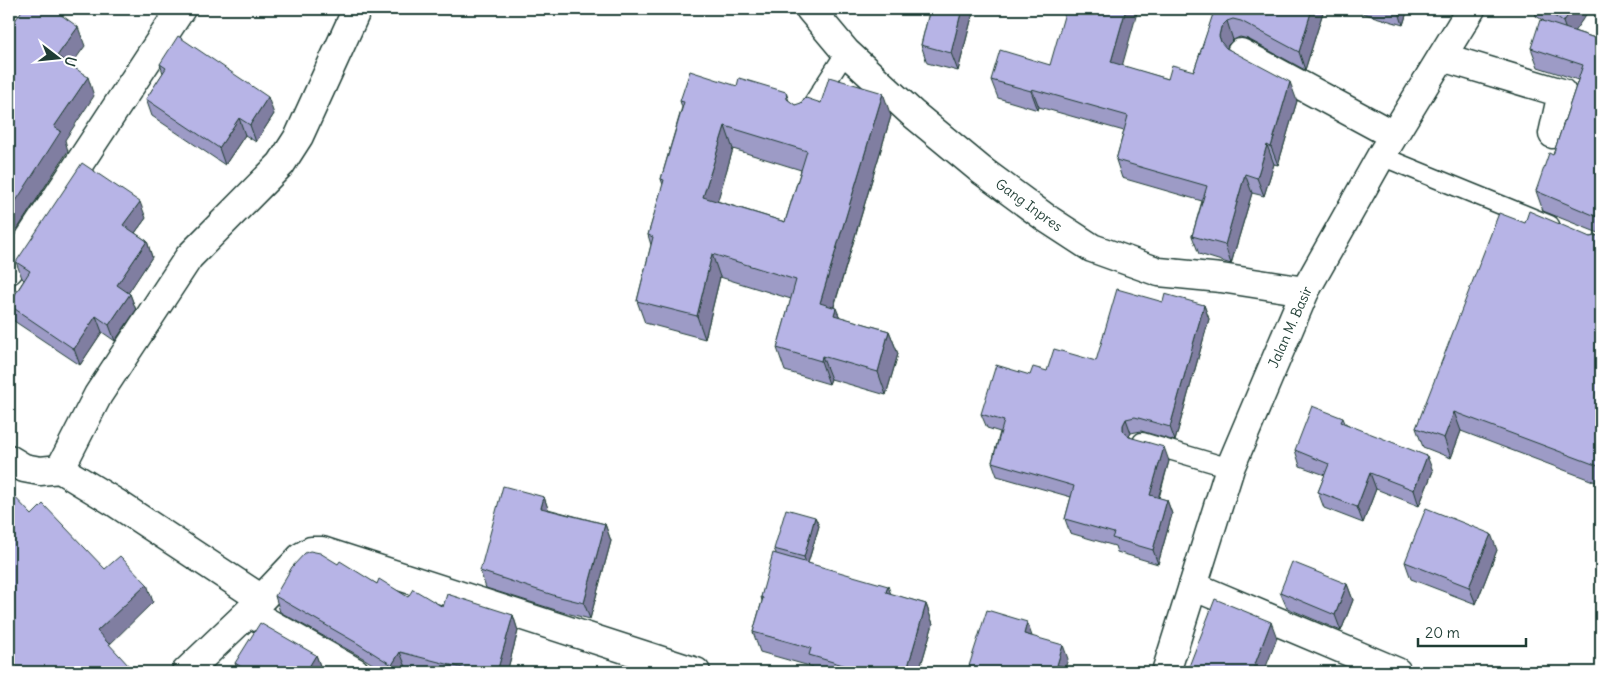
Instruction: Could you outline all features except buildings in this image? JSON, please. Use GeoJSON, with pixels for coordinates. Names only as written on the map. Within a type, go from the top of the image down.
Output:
{"type":"FeatureCollection","features":[{"type":"Feature","properties":{"kind":"street"},"geometry":{"type":"LineString","coordinates":[[9,270],[181,9]]}},
{"type":"Feature","properties":{"kind":"street"},"geometry":{"type":"LineString","coordinates":[[60,469],[98,395],[189,257],[285,157],[298,136],[357,9]]}},
{"type":"Feature","properties":{"kind":"street","name":"Gang Inpres"},"geometry":{"type":"LineString","coordinates":[[810,9],[846,52],[912,113],[981,170],[1046,218],[1092,248],[1159,272],[1221,278],[1305,291]]}},
{"type":"Feature","properties":{"kind":"street","name":"Jalan M. Basir"},"geometry":{"type":"LineString","coordinates":[[1166,672],[1230,468],[1305,291],[1387,145],[1471,9]]}},
{"type":"Feature","properties":{"kind":"street"},"geometry":{"type":"LineString","coordinates":[[1241,53],[1387,145]]}},
{"type":"Feature","properties":{"kind":"street"},"geometry":{"type":"LineString","coordinates":[[1442,57],[1562,93],[1553,134]]}},
{"type":"Feature","properties":{"kind":"street"},"geometry":{"type":"LineString","coordinates":[[9,459],[24,468],[40,471],[60,469],[116,503],[255,605],[355,672]]}},
{"type":"Feature","properties":{"kind":"street"},"geometry":{"type":"LineString","coordinates":[[186,672],[301,557],[312,551],[322,550],[696,672]]}},
{"type":"Feature","properties":{"kind":"street"},"geometry":{"type":"LineString","coordinates":[[1193,586],[1397,672]]}},
{"type":"Feature","properties":{"kind":"lane"},"geometry":{"type":"LineString","coordinates":[[804,116],[846,52]]}},
{"type":"Feature","properties":{"kind":"lane"},"geometry":{"type":"LineString","coordinates":[[1387,145],[1565,231]]}},
{"type":"Feature","properties":{"kind":"lane"},"geometry":{"type":"LineString","coordinates":[[1138,441],[1230,468]]}}]}
